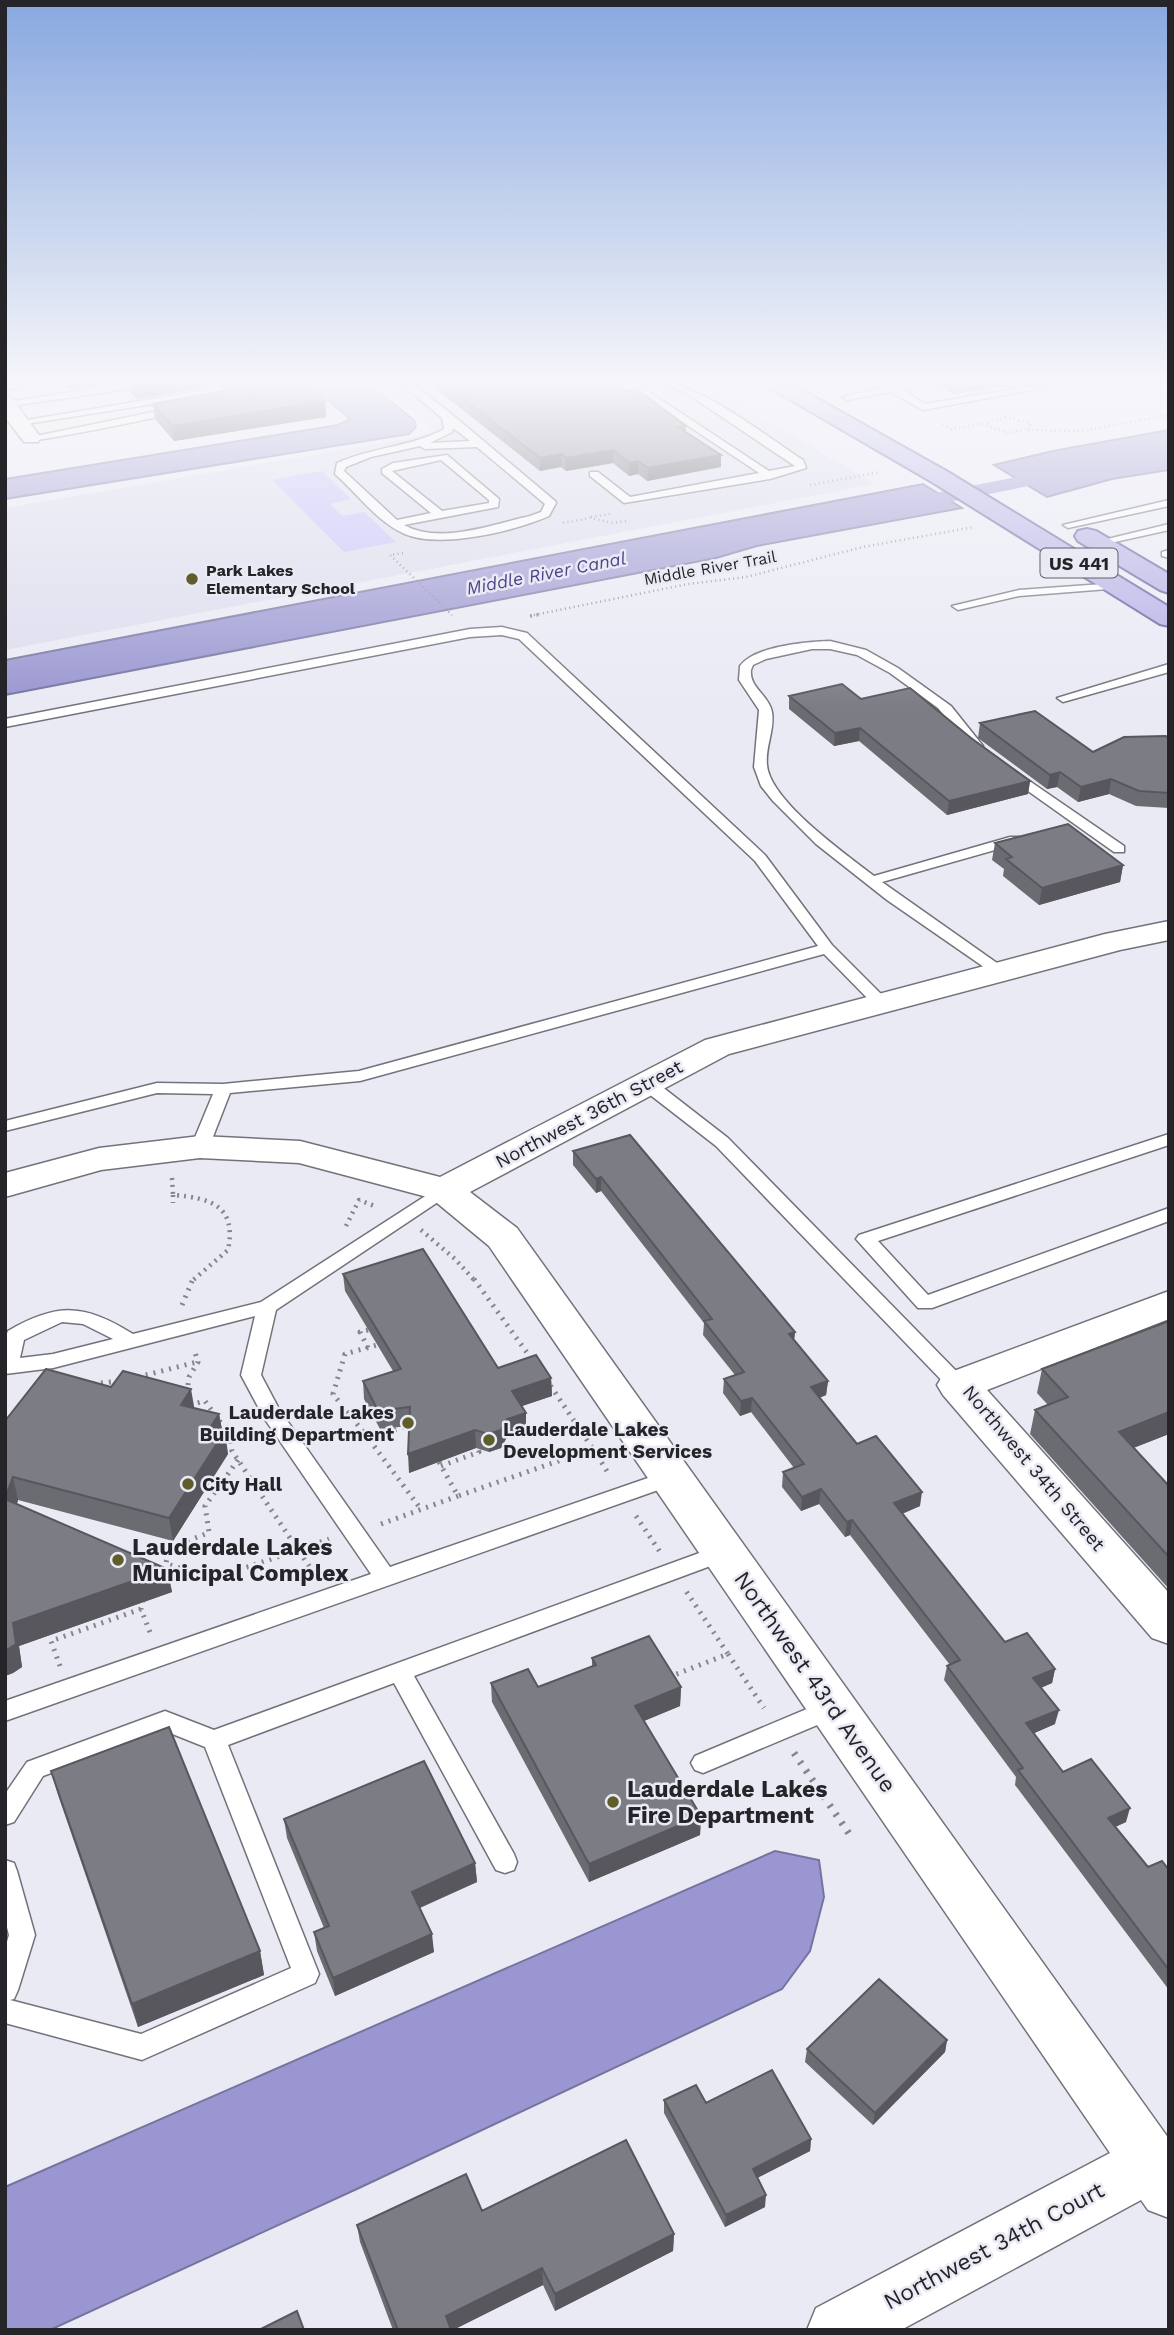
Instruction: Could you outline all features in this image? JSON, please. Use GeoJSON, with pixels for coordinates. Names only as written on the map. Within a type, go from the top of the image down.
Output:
{"type":"FeatureCollection","features":[{"type":"Feature","properties":{"kind":"main road","name":"US 441"},"geometry":{"type":"LineString","coordinates":[[961,490],[1169,618]]}},
{"type":"Feature","properties":{"kind":"main road","name":"US 441"},"geometry":{"type":"LineString","coordinates":[[1047,512],[1169,585]]}},
{"type":"Feature","properties":{"kind":"street"},"geometry":{"type":"LineString","coordinates":[[1116,941],[1169,906]]}},
{"type":"Feature","properties":{"kind":"street","name":"Northwest 36th Street"},"geometry":{"type":"LineString","coordinates":[[444,1190],[717,1047],[999,971],[1169,930]]}},
{"type":"Feature","properties":{"kind":"street"},"geometry":{"type":"LineString","coordinates":[[5,1185],[99,1159],[200,1147],[300,1152],[444,1190]]}},
{"type":"Feature","properties":{"kind":"street","name":"Northwest 43rd Avenue"},"geometry":{"type":"LineString","coordinates":[[444,1190],[503,1237],[1160,2176]]}},
{"type":"Feature","properties":{"kind":"street","name":"Northwest 34th Street"},"geometry":{"type":"LineString","coordinates":[[1169,1304],[958,1385],[1169,1625]]}},
{"type":"Feature","properties":{"kind":"street","name":"Northwest 34th Court"},"geometry":{"type":"LineString","coordinates":[[838,2330],[1160,2176]]}},
{"type":"Feature","properties":{"kind":"lane"},"geometry":{"type":"LineString","coordinates":[[359,490],[409,532],[436,536],[533,519],[545,514],[551,503],[536,490]]}},
{"type":"Feature","properties":{"kind":"lane"},"geometry":{"type":"LineString","coordinates":[[409,490],[440,515]]}},
{"type":"Feature","properties":{"kind":"lane"},"geometry":{"type":"LineString","coordinates":[[397,523],[494,505],[494,499],[483,490]]}},
{"type":"Feature","properties":{"kind":"lane"},"geometry":{"type":"LineString","coordinates":[[615,490],[628,500],[685,490]]}},
{"type":"Feature","properties":{"kind":"lane"},"geometry":{"type":"LineString","coordinates":[[1068,525],[1169,503]]}},
{"type":"Feature","properties":{"kind":"lane"},"geometry":{"type":"LineString","coordinates":[[1097,543],[1169,527]]}},
{"type":"Feature","properties":{"kind":"lane"},"geometry":{"type":"LineString","coordinates":[[958,606],[1018,593],[1117,586]]}},
{"type":"Feature","properties":{"kind":"lane"},"geometry":{"type":"LineString","coordinates":[[5,723],[470,633],[502,631],[523,636],[760,858],[827,948],[880,1002]]}},
{"type":"Feature","properties":{"kind":"lane"},"geometry":{"type":"LineString","coordinates":[[999,971],[947,938],[815,837],[768,786],[758,767],[766,726],[765,709],[761,698],[747,685],[744,674],[753,658],[813,646],[841,645],[861,649],[947,710],[965,737],[993,759],[1119,849]]}},
{"type":"Feature","properties":{"kind":"lane"},"geometry":{"type":"LineString","coordinates":[[1063,698],[1169,668]]}},
{"type":"Feature","properties":{"kind":"lane"},"geometry":{"type":"LineString","coordinates":[[1058,829],[1083,823]]}},
{"type":"Feature","properties":{"kind":"lane"},"geometry":{"type":"LineString","coordinates":[[871,880],[1032,836]]}},
{"type":"Feature","properties":{"kind":"lane"},"geometry":{"type":"LineString","coordinates":[[5,1126],[157,1088],[223,1088],[360,1076],[827,948]]}},
{"type":"Feature","properties":{"kind":"lane"},"geometry":{"type":"LineString","coordinates":[[646,1083],[722,1142],[958,1385]]}},
{"type":"Feature","properties":{"kind":"lane"},"geometry":{"type":"LineString","coordinates":[[200,1147],[223,1088]]}},
{"type":"Feature","properties":{"kind":"lane"},"geometry":{"type":"LineString","coordinates":[[1169,1139],[865,1239],[925,1303],[1169,1214]]}},
{"type":"Feature","properties":{"kind":"lane"},"geometry":{"type":"LineString","coordinates":[[132,1342],[99,1321],[74,1314],[41,1320],[15,1336],[6,1367],[53,1361],[132,1342],[267,1307],[444,1190]]}},
{"type":"Feature","properties":{"kind":"lane"},"geometry":{"type":"LineString","coordinates":[[267,1307],[251,1375],[271,1413],[386,1578]]}},
{"type":"Feature","properties":{"kind":"lane"},"geometry":{"type":"LineString","coordinates":[[5,1711],[671,1478]]}},
{"type":"Feature","properties":{"kind":"lane"},"geometry":{"type":"LineString","coordinates":[[5,1815],[35,1769],[165,1721],[214,1740],[724,1552]]}},
{"type":"Feature","properties":{"kind":"lane"},"geometry":{"type":"LineString","coordinates":[[400,1672],[505,1862]]}},
{"type":"Feature","properties":{"kind":"lane"},"geometry":{"type":"LineString","coordinates":[[703,1763],[833,1708]]}},
{"type":"Feature","properties":{"kind":"lane"},"geometry":{"type":"LineString","coordinates":[[5,2011],[142,2047],[306,1974],[214,1740]]}},
{"type":"Feature","properties":{"kind":"lane"},"geometry":{"type":"LineString","coordinates":[[5,1871],[22,1935],[5,1990]]}},
{"type":"Feature","properties":{"kind":"path","name":"Middle River Trail"},"geometry":{"type":"LineString","coordinates":[[502,631],[517,619],[533,615],[688,584],[746,577],[999,514]]}},
{"type":"Feature","properties":{"kind":"path"},"geometry":{"type":"LineString","coordinates":[[408,573],[453,617]]}},
{"type":"Feature","properties":{"kind":"path"},"geometry":{"type":"LineString","coordinates":[[173,1203],[172,1178],[182,1177]]}},
{"type":"Feature","properties":{"kind":"path"},"geometry":{"type":"LineString","coordinates":[[173,1195],[207,1200],[227,1215],[232,1227],[228,1250],[194,1277],[179,1312],[190,1312]]}},
{"type":"Feature","properties":{"kind":"path"},"geometry":{"type":"LineString","coordinates":[[346,1195],[401,1218],[444,1247],[483,1287],[534,1362]]}},
{"type":"Feature","properties":{"kind":"path"},"geometry":{"type":"LineString","coordinates":[[345,1228],[359,1200]]}},
{"type":"Feature","properties":{"kind":"path"},"geometry":{"type":"LineString","coordinates":[[368,1330],[360,1332],[368,1348]]}},
{"type":"Feature","properties":{"kind":"path"},"geometry":{"type":"LineString","coordinates":[[174,1331],[180,1345],[193,1342],[198,1362],[189,1377],[186,1396],[190,1405],[205,1401],[229,1434],[232,1451],[298,1550]]}},
{"type":"Feature","properties":{"kind":"path"},"geometry":{"type":"LineString","coordinates":[[377,1345],[345,1354],[333,1394],[420,1508]]}},
{"type":"Feature","properties":{"kind":"path"},"geometry":{"type":"LineString","coordinates":[[90,1384],[120,1381],[198,1362]]}},
{"type":"Feature","properties":{"kind":"path"},"geometry":{"type":"LineString","coordinates":[[238,1460],[205,1506],[209,1532],[170,1548],[165,1555],[166,1564],[215,1578],[354,1531],[395,1520],[420,1508],[593,1449],[549,1384]]}},
{"type":"Feature","properties":{"kind":"path"},"geometry":{"type":"LineString","coordinates":[[368,1438],[404,1427]]}},
{"type":"Feature","properties":{"kind":"path"},"geometry":{"type":"LineString","coordinates":[[458,1496],[440,1464],[479,1452],[477,1448]]}},
{"type":"Feature","properties":{"kind":"path"},"geometry":{"type":"LineString","coordinates":[[67,1689],[51,1641],[141,1609]]}},
{"type":"Feature","properties":{"kind":"shaded area"},"geometry":{"type":"Polygon","coordinates":[[[109,490],[844,490],[5,650],[5,508],[109,490]]]}},
{"type":"Feature","properties":{"kind":"shaded area"},"geometry":{"type":"Polygon","coordinates":[[[282,490],[342,490],[351,499],[330,504],[342,516],[364,512],[396,542],[344,552],[282,490]]]}},
{"type":"Feature","properties":{"kind":"water"},"geometry":{"type":"Polygon","coordinates":[[[5,490],[61,490],[5,499],[5,490]]]}},
{"type":"Feature","properties":{"kind":"water"},"geometry":{"type":"Polygon","coordinates":[[[892,490],[933,490],[962,508],[5,695],[5,660],[892,490]]]}},
{"type":"Feature","properties":{"kind":"water"},"geometry":{"type":"Polygon","coordinates":[[[1035,490],[1072,490],[1047,497],[1035,490]]]}},
{"type":"Feature","properties":{"kind":"water"},"geometry":{"type":"Polygon","coordinates":[[[775,1851],[819,1860],[824,1897],[810,1951],[782,1989],[50,2330],[5,2330],[5,2187],[775,1851]]]}},
{"type":"Feature","properties":{"kind":"building"},"geometry":{"type":"Polygon","coordinates":[[[842,684],[861,699],[910,688],[971,738],[1030,781],[949,801],[860,728],[835,733],[789,696],[842,684]]]}},
{"type":"Feature","properties":{"kind":"building"},"geometry":{"type":"Polygon","coordinates":[[[1035,711],[1093,752],[1124,737],[1169,737],[1169,793],[1139,791],[1111,779],[1081,787],[1060,772],[1050,775],[980,723],[1035,711]]]}},
{"type":"Feature","properties":{"kind":"building"},"geometry":{"type":"Polygon","coordinates":[[[1068,824],[1123,865],[1042,888],[1006,859],[1012,857],[995,843],[1068,824]]]}},
{"type":"Feature","properties":{"kind":"building"},"geometry":{"type":"Polygon","coordinates":[[[630,1135],[795,1332],[789,1334],[828,1381],[811,1387],[857,1444],[876,1436],[922,1492],[894,1503],[1005,1642],[1027,1633],[1055,1669],[1033,1678],[1059,1710],[1026,1723],[1063,1772],[1091,1759],[1130,1808],[1108,1818],[1148,1867],[1162,1861],[1169,1870],[1169,1970],[1018,1770],[1023,1768],[947,1666],[960,1660],[852,1520],[847,1522],[821,1489],[802,1497],[783,1472],[804,1464],[752,1398],[741,1401],[724,1379],[744,1372],[704,1321],[712,1319],[601,1177],[596,1179],[573,1151],[630,1135]]]}},
{"type":"Feature","properties":{"kind":"building"},"geometry":{"type":"Polygon","coordinates":[[[423,1249],[498,1368],[536,1355],[551,1378],[512,1391],[526,1413],[507,1419],[501,1430],[488,1434],[475,1430],[408,1454],[410,1407],[378,1411],[363,1381],[401,1369],[343,1274],[423,1249]]]}},
{"type":"Feature","properties":{"kind":"building"},"geometry":{"type":"Polygon","coordinates":[[[1169,1321],[1169,1412],[1119,1432],[1169,1486],[1169,1557],[1035,1410],[1068,1397],[1042,1369],[1169,1321]]]}},
{"type":"Feature","properties":{"kind":"building"},"geometry":{"type":"Polygon","coordinates":[[[46,1369],[111,1387],[123,1371],[191,1389],[181,1405],[219,1414],[210,1428],[225,1431],[169,1518],[13,1477],[5,1498],[5,1421],[46,1369]]]}},
{"type":"Feature","properties":{"kind":"building"},"geometry":{"type":"Polygon","coordinates":[[[5,1499],[167,1569],[13,1623],[16,1644],[5,1651],[5,1499]]]}},
{"type":"Feature","properties":{"kind":"building"},"geometry":{"type":"Polygon","coordinates":[[[649,1636],[681,1687],[635,1706],[701,1816],[589,1864],[491,1683],[528,1669],[538,1687],[596,1665],[592,1658],[649,1636]]]}},
{"type":"Feature","properties":{"kind":"building"},"geometry":{"type":"Polygon","coordinates":[[[169,1727],[260,1951],[132,2004],[51,1771],[169,1727]]]}},
{"type":"Feature","properties":{"kind":"building"},"geometry":{"type":"Polygon","coordinates":[[[424,1761],[475,1863],[412,1892],[432,1934],[333,1978],[314,1932],[329,1926],[284,1819],[424,1761]]]}},
{"type":"Feature","properties":{"kind":"building"},"geometry":{"type":"Polygon","coordinates":[[[879,1979],[947,2040],[875,2113],[807,2049],[879,1979]]]}},
{"type":"Feature","properties":{"kind":"building"},"geometry":{"type":"Polygon","coordinates":[[[772,2070],[811,2139],[753,2169],[766,2195],[726,2215],[664,2100],[696,2085],[706,2103],[772,2070]]]}},
{"type":"Feature","properties":{"kind":"building"},"geometry":{"type":"Polygon","coordinates":[[[626,2140],[674,2234],[555,2294],[542,2268],[446,2316],[451,2330],[398,2330],[357,2225],[466,2174],[482,2211],[626,2140]]]}},
{"type":"Feature","properties":{"kind":"building"},"geometry":{"type":"Polygon","coordinates":[[[297,2311],[304,2330],[259,2330],[297,2311]]]}},
{"type":"Feature","properties":{"kind":"waterway","name":"Middle River Canal"},"geometry":{"type":"LineString","coordinates":[[899,506],[981,490]]}},
{"type":"Feature","properties":{"kind":"place","name":"Park Lakes Elementary School"},"geometry":{"type":"Point","coordinates":[192,579]}},
{"type":"Feature","properties":{"kind":"place","name":"Lauderdale Lakes Building Department"},"geometry":{"type":"Point","coordinates":[408,1423]}},
{"type":"Feature","properties":{"kind":"place","name":"Lauderdale Lakes Development Services"},"geometry":{"type":"Point","coordinates":[489,1440]}},
{"type":"Feature","properties":{"kind":"place","name":"City Hall"},"geometry":{"type":"Point","coordinates":[188,1484]}},
{"type":"Feature","properties":{"kind":"place","name":"Lauderdale Lakes Municipal Complex"},"geometry":{"type":"Point","coordinates":[118,1560]}},
{"type":"Feature","properties":{"kind":"place","name":"Lauderdale Lakes Fire Department"},"geometry":{"type":"Point","coordinates":[613,1802]}}]}
